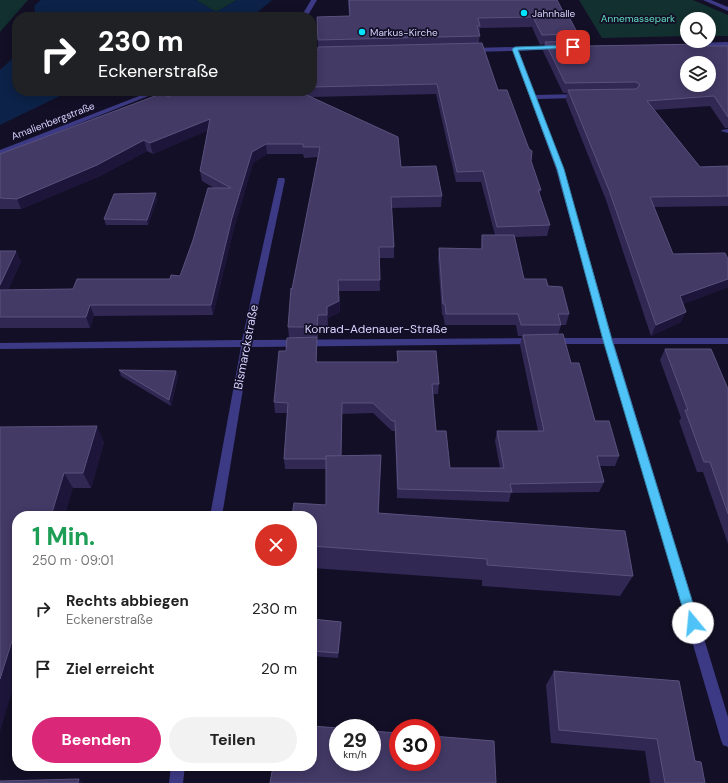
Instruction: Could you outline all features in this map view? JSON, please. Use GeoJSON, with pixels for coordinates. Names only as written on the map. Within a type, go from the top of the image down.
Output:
{"type":"FeatureCollection","features":[{"type":"Feature","properties":{"kind":"street"},"geometry":{"type":"LineString","coordinates":[[307,12],[314,0]]}},
{"type":"Feature","properties":{"kind":"street"},"geometry":{"type":"LineString","coordinates":[[706,0],[728,10]]}},
{"type":"Feature","properties":{"kind":"street"},"geometry":{"type":"LineString","coordinates":[[716,44],[728,44]]}},
{"type":"Feature","properties":{"kind":"street"},"geometry":{"type":"LineString","coordinates":[[468,50],[562,47]]}},
{"type":"Feature","properties":{"kind":"street"},"geometry":{"type":"LineString","coordinates":[[515,49],[560,169],[608,340],[728,740]]}},
{"type":"Feature","properties":{"kind":"street","name":"Amalienbergstraße"},"geometry":{"type":"LineString","coordinates":[[0,153],[145,96]]}},
{"type":"Feature","properties":{"kind":"street"},"geometry":{"type":"LineString","coordinates":[[533,97],[587,96]]}},
{"type":"Feature","properties":{"kind":"street","name":"Bismarckstraße"},"geometry":{"type":"LineString","coordinates":[[217,511],[246,343],[281,180]]}},
{"type":"Feature","properties":{"kind":"street","name":"Konrad-Adenauer-Straße"},"geometry":{"type":"LineString","coordinates":[[0,346],[608,340],[728,341]]}},
{"type":"Feature","properties":{"kind":"street"},"geometry":{"type":"LineString","coordinates":[[176,783],[177,771]]}},
{"type":"Feature","properties":{"kind":"green space"},"geometry":{"type":"Polygon","coordinates":[[[0,0],[28,0],[18,12],[12,12],[12,18],[0,32],[0,0]]]}},
{"type":"Feature","properties":{"kind":"green space"},"geometry":{"type":"Polygon","coordinates":[[[196,0],[237,0],[216,12],[196,0]]]}},
{"type":"Feature","properties":{"kind":"green space","name":"Annemassepark"},"geometry":{"type":"Polygon","coordinates":[[[579,0],[693,0],[728,15],[728,36],[716,36],[716,12],[680,12],[680,36],[602,38],[579,0]]]}},
{"type":"Feature","properties":{"kind":"water"},"geometry":{"type":"Polygon","coordinates":[[[41,0],[196,0],[216,12],[35,12],[34,6],[41,0]]]}},
{"type":"Feature","properties":{"kind":"water"},"geometry":{"type":"Polygon","coordinates":[[[237,0],[272,0],[258,12],[216,12],[237,0]]]}},
{"type":"Feature","properties":{"kind":"water"},"geometry":{"type":"Polygon","coordinates":[[[12,59],[12,96],[60,96],[0,125],[0,70],[12,59]]]}},
{"type":"Feature","properties":{"kind":"building"},"geometry":{"type":"Polygon","coordinates":[[[349,0],[557,0],[566,17],[569,17],[578,34],[542,35],[533,17],[478,18],[480,26],[477,26],[480,36],[318,40],[317,17],[350,16],[349,0]]]}},
{"type":"Feature","properties":{"kind":"building"},"geometry":{"type":"Polygon","coordinates":[[[582,41],[584,46],[680,44],[680,48],[716,48],[716,46],[728,46],[728,117],[714,96],[647,101],[700,167],[728,166],[728,196],[650,197],[673,254],[725,253],[728,259],[728,279],[680,296],[686,312],[656,325],[609,190],[568,90],[636,89],[640,85],[636,82],[565,83],[545,42],[582,41]]]}},
{"type":"Feature","properties":{"kind":"building"},"geometry":{"type":"Polygon","coordinates":[[[482,43],[498,90],[507,90],[529,149],[532,151],[531,161],[541,190],[538,190],[550,225],[497,227],[483,171],[457,172],[437,84],[317,87],[318,47],[482,43]]]}},
{"type":"Feature","properties":{"kind":"building"},"geometry":{"type":"Polygon","coordinates":[[[155,96],[309,96],[398,137],[401,167],[436,166],[442,196],[391,197],[394,247],[379,247],[380,280],[338,280],[339,301],[327,307],[327,315],[318,315],[317,327],[288,327],[291,288],[292,289],[320,147],[303,147],[303,144],[266,144],[252,152],[232,218],[211,305],[90,305],[86,317],[0,317],[0,290],[73,289],[77,279],[170,279],[171,275],[180,276],[193,240],[208,188],[231,188],[200,171],[210,119],[150,143],[144,140],[97,165],[17,199],[0,198],[0,154],[155,96]]]}},
{"type":"Feature","properties":{"kind":"building"},"geometry":{"type":"Polygon","coordinates":[[[156,193],[147,220],[104,219],[114,194],[156,193]]]}},
{"type":"Feature","properties":{"kind":"building"},"geometry":{"type":"Polygon","coordinates":[[[482,235],[514,235],[524,279],[546,279],[548,286],[562,287],[569,314],[558,314],[561,325],[521,325],[518,314],[446,314],[445,304],[443,304],[439,248],[482,249],[482,235]]]}},
{"type":"Feature","properties":{"kind":"building"},"geometry":{"type":"Polygon","coordinates":[[[0,251],[16,251],[0,285],[0,251]]]}},
{"type":"Feature","properties":{"kind":"building"},"geometry":{"type":"Polygon","coordinates":[[[563,334],[571,363],[579,363],[595,421],[609,421],[619,456],[597,456],[604,482],[510,484],[512,492],[398,489],[395,421],[392,421],[373,403],[342,403],[341,456],[326,456],[326,459],[284,459],[288,403],[274,402],[279,351],[286,351],[287,338],[317,337],[316,362],[398,362],[397,351],[436,351],[439,384],[432,384],[436,431],[446,431],[450,468],[504,468],[497,431],[544,431],[523,335],[563,334]]]}},
{"type":"Feature","properties":{"kind":"building"},"geometry":{"type":"Polygon","coordinates":[[[665,349],[711,349],[728,389],[728,514],[710,462],[704,462],[685,410],[688,410],[665,349]]]}},
{"type":"Feature","properties":{"kind":"building"},"geometry":{"type":"Polygon","coordinates":[[[119,370],[176,371],[169,400],[119,370]]]}},
{"type":"Feature","properties":{"kind":"building"},"geometry":{"type":"Polygon","coordinates":[[[97,426],[83,473],[64,473],[53,511],[12,511],[12,641],[0,679],[0,427],[97,426]]]}},
{"type":"Feature","properties":{"kind":"building"},"geometry":{"type":"Polygon","coordinates":[[[381,455],[378,513],[625,531],[633,576],[487,565],[487,559],[317,546],[317,511],[293,511],[294,503],[326,505],[326,456],[381,455]]]}},
{"type":"Feature","properties":{"kind":"building"},"geometry":{"type":"Polygon","coordinates":[[[317,620],[341,622],[338,653],[317,651],[317,620]]]}},
{"type":"Feature","properties":{"kind":"building"},"geometry":{"type":"Polygon","coordinates":[[[554,671],[679,681],[695,761],[701,762],[705,783],[665,783],[657,739],[559,730],[554,671]]]}},
{"type":"Feature","properties":{"kind":"building"},"geometry":{"type":"Polygon","coordinates":[[[317,726],[329,727],[329,771],[381,771],[381,732],[389,732],[389,771],[441,771],[441,737],[494,741],[496,783],[270,783],[272,771],[317,771],[317,726]]]}},
{"type":"Feature","properties":{"kind":"building"},"geometry":{"type":"Polygon","coordinates":[[[79,779],[78,783],[0,783],[0,781],[79,779]]]}},
{"type":"Feature","properties":{"kind":"place","name":"Jahnhalle"},"geometry":{"type":"Point","coordinates":[524,13]}},
{"type":"Feature","properties":{"kind":"place","name":"Markus-Kirche"},"geometry":{"type":"Point","coordinates":[362,32]}},
{"type":"Feature","properties":{"kind":"route"},"geometry":{"type":"LineString","coordinates":[[573,47],[515,49],[560,169],[608,340],[693,623]]}}]}
